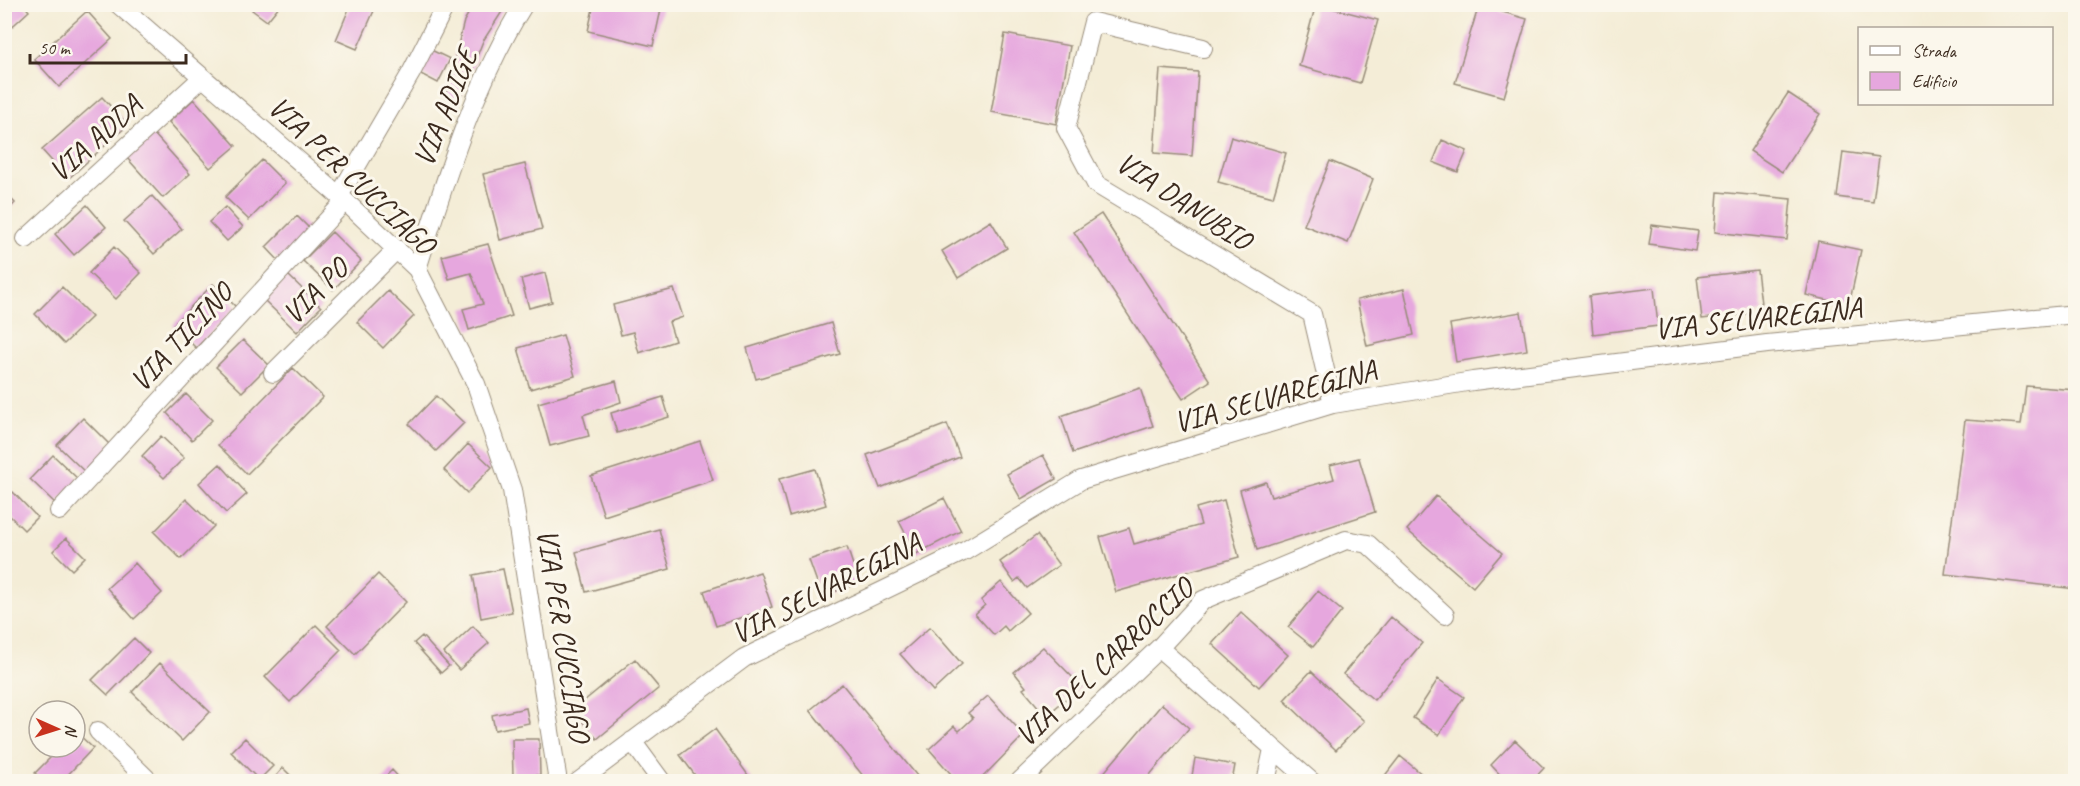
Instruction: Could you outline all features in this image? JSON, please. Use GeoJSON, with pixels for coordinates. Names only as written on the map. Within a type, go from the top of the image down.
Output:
{"type":"FeatureCollection","features":[{"type":"Feature","properties":{"kind":"street","name":"VIA PER CUCCIAGO"},"geometry":{"type":"LineString","coordinates":[[118,4],[342,198],[417,269],[476,384],[512,490],[558,782]]}},
{"type":"Feature","properties":{"kind":"street","name":"VIA TICINO"},"geometry":{"type":"LineString","coordinates":[[59,511],[342,198],[446,4]]}},
{"type":"Feature","properties":{"kind":"street","name":"VIA ADIGE"},"geometry":{"type":"LineString","coordinates":[[417,269],[458,141],[507,32],[524,4]]}},
{"type":"Feature","properties":{"kind":"street","name":"VIA DANUBIO"},"geometry":{"type":"LineString","coordinates":[[1203,48],[1093,22],[1066,128],[1096,184],[1312,314],[1333,404]]}},
{"type":"Feature","properties":{"kind":"street","name":"VIA ADDA"},"geometry":{"type":"LineString","coordinates":[[26,239],[202,78]]}},
{"type":"Feature","properties":{"kind":"street","name":"VIA PO"},"geometry":{"type":"LineString","coordinates":[[273,374],[398,249]]}},
{"type":"Feature","properties":{"kind":"street","name":"VIA SELVAREGINA"},"geometry":{"type":"LineString","coordinates":[[578,782],[744,658],[965,550],[1082,480],[1333,404],[1473,381],[1744,347],[2076,314]]}},
{"type":"Feature","properties":{"kind":"street","name":"VIA DEL CARROCCIO"},"geometry":{"type":"LineString","coordinates":[[1019,782],[1159,648],[1203,600],[1346,540],[1368,544],[1445,615]]}},
{"type":"Feature","properties":{"kind":"street"},"geometry":{"type":"LineString","coordinates":[[1159,648],[1312,782]]}},
{"type":"Feature","properties":{"kind":"street"},"geometry":{"type":"LineString","coordinates":[[98,731],[150,782]]}},
{"type":"Feature","properties":{"kind":"street"},"geometry":{"type":"LineString","coordinates":[[632,741],[662,782]]}},
{"type":"Feature","properties":{"kind":"street"},"geometry":{"type":"LineString","coordinates":[[1266,782],[1273,749]]}},
{"type":"Feature","properties":{"kind":"building"},"geometry":{"type":"Polygon","coordinates":[[[4,4],[23,4],[29,11],[4,34],[4,4]]]}},
{"type":"Feature","properties":{"kind":"building"},"geometry":{"type":"Polygon","coordinates":[[[351,4],[377,4],[357,49],[336,40],[351,4]]]}},
{"type":"Feature","properties":{"kind":"building"},"geometry":{"type":"Polygon","coordinates":[[[474,4],[507,4],[483,41],[458,104],[445,97],[464,21],[474,4]]]}},
{"type":"Feature","properties":{"kind":"building"},"geometry":{"type":"Polygon","coordinates":[[[594,4],[662,5],[653,46],[588,31],[594,4]]]}},
{"type":"Feature","properties":{"kind":"building"},"geometry":{"type":"Polygon","coordinates":[[[1316,4],[1378,20],[1360,83],[1299,66],[1316,4]]]}},
{"type":"Feature","properties":{"kind":"building"},"geometry":{"type":"Polygon","coordinates":[[[257,5],[280,5],[267,21],[252,10],[257,5]]]}},
{"type":"Feature","properties":{"kind":"building"},"geometry":{"type":"Polygon","coordinates":[[[1479,5],[1527,19],[1504,97],[1455,83],[1479,5]]]}},
{"type":"Feature","properties":{"kind":"building"},"geometry":{"type":"Polygon","coordinates":[[[87,11],[112,39],[59,87],[34,59],[87,11]]]}},
{"type":"Feature","properties":{"kind":"building"},"geometry":{"type":"Polygon","coordinates":[[[1005,34],[1070,46],[1056,124],[991,112],[1005,34]]]}},
{"type":"Feature","properties":{"kind":"building"},"geometry":{"type":"Polygon","coordinates":[[[427,48],[450,59],[438,83],[415,71],[427,48]]]}},
{"type":"Feature","properties":{"kind":"building"},"geometry":{"type":"Polygon","coordinates":[[[1160,69],[1198,72],[1192,156],[1154,153],[1160,69]]]}},
{"type":"Feature","properties":{"kind":"building"},"geometry":{"type":"Polygon","coordinates":[[[1788,93],[1820,114],[1782,172],[1750,151],[1788,93]]]}},
{"type":"Feature","properties":{"kind":"building"},"geometry":{"type":"Polygon","coordinates":[[[102,97],[128,125],[68,179],[42,150],[102,97]]]}},
{"type":"Feature","properties":{"kind":"building"},"geometry":{"type":"Polygon","coordinates":[[[194,99],[236,146],[210,168],[169,122],[194,99]]]}},
{"type":"Feature","properties":{"kind":"building"},"geometry":{"type":"Polygon","coordinates":[[[154,134],[190,174],[163,198],[127,158],[154,134]]]}},
{"type":"Feature","properties":{"kind":"building"},"geometry":{"type":"Polygon","coordinates":[[[1231,137],[1286,153],[1273,197],[1218,182],[1231,137]]]}},
{"type":"Feature","properties":{"kind":"building"},"geometry":{"type":"Polygon","coordinates":[[[1442,140],[1467,151],[1458,172],[1433,162],[1442,140]]]}},
{"type":"Feature","properties":{"kind":"building"},"geometry":{"type":"Polygon","coordinates":[[[1843,152],[1879,157],[1873,202],[1837,197],[1843,152]]]}},
{"type":"Feature","properties":{"kind":"building"},"geometry":{"type":"Polygon","coordinates":[[[262,160],[285,183],[249,220],[225,197],[262,160]]]}},
{"type":"Feature","properties":{"kind":"building"},"geometry":{"type":"Polygon","coordinates":[[[1330,161],[1373,179],[1348,243],[1304,225],[1330,161]]]}},
{"type":"Feature","properties":{"kind":"building"},"geometry":{"type":"Polygon","coordinates":[[[525,164],[542,229],[500,240],[483,174],[525,164]]]}},
{"type":"Feature","properties":{"kind":"building"},"geometry":{"type":"Polygon","coordinates":[[[4,192],[15,203],[4,214],[4,192]]]}},
{"type":"Feature","properties":{"kind":"building"},"geometry":{"type":"Polygon","coordinates":[[[1718,192],[1791,199],[1787,240],[1715,232],[1718,192]]]}},
{"type":"Feature","properties":{"kind":"building"},"geometry":{"type":"Polygon","coordinates":[[[152,196],[182,229],[154,254],[124,221],[152,196]]]}},
{"type":"Feature","properties":{"kind":"building"},"geometry":{"type":"Polygon","coordinates":[[[87,205],[106,227],[74,255],[55,234],[87,205]]]}},
{"type":"Feature","properties":{"kind":"building"},"geometry":{"type":"Polygon","coordinates":[[[225,207],[243,227],[227,241],[209,222],[225,207]]]}},
{"type":"Feature","properties":{"kind":"building"},"geometry":{"type":"Polygon","coordinates":[[[1101,214],[1210,381],[1183,399],[1074,232],[1101,214]]]}},
{"type":"Feature","properties":{"kind":"building"},"geometry":{"type":"Polygon","coordinates":[[[297,216],[312,231],[281,263],[266,247],[297,216]]]}},
{"type":"Feature","properties":{"kind":"building"},"geometry":{"type":"Polygon","coordinates":[[[991,221],[1007,248],[958,278],[942,251],[991,221]]]}},
{"type":"Feature","properties":{"kind":"building"},"geometry":{"type":"Polygon","coordinates":[[[1652,225],[1698,231],[1695,251],[1649,244],[1652,225]]]}},
{"type":"Feature","properties":{"kind":"building"},"geometry":{"type":"Polygon","coordinates":[[[332,232],[361,261],[333,290],[303,261],[332,232]]]}},
{"type":"Feature","properties":{"kind":"building"},"geometry":{"type":"Polygon","coordinates":[[[1818,241],[1861,250],[1849,305],[1806,295],[1818,241]]]}},
{"type":"Feature","properties":{"kind":"building"},"geometry":{"type":"Polygon","coordinates":[[[488,244],[512,316],[469,330],[463,309],[483,304],[471,273],[449,279],[442,256],[488,244]]]}},
{"type":"Feature","properties":{"kind":"building"},"geometry":{"type":"Polygon","coordinates":[[[114,247],[141,273],[116,299],[89,273],[114,247]]]}},
{"type":"Feature","properties":{"kind":"building"},"geometry":{"type":"Polygon","coordinates":[[[1757,270],[1762,312],[1702,319],[1697,277],[1757,270]]]}},
{"type":"Feature","properties":{"kind":"building"},"geometry":{"type":"Polygon","coordinates":[[[545,273],[552,302],[529,308],[521,279],[545,273]]]}},
{"type":"Feature","properties":{"kind":"building"},"geometry":{"type":"Polygon","coordinates":[[[288,275],[321,307],[297,332],[264,300],[288,275]]]}},
{"type":"Feature","properties":{"kind":"building"},"geometry":{"type":"Polygon","coordinates":[[[213,284],[236,307],[196,348],[173,325],[213,284]]]}},
{"type":"Feature","properties":{"kind":"building"},"geometry":{"type":"Polygon","coordinates":[[[62,287],[92,317],[64,344],[35,314],[62,287]]]}},
{"type":"Feature","properties":{"kind":"building"},"geometry":{"type":"Polygon","coordinates":[[[1654,288],[1658,326],[1593,334],[1589,296],[1654,288]]]}},
{"type":"Feature","properties":{"kind":"building"},"geometry":{"type":"Polygon","coordinates":[[[674,289],[683,317],[669,322],[675,341],[639,353],[633,332],[621,335],[613,305],[674,289]]]}},
{"type":"Feature","properties":{"kind":"building"},"geometry":{"type":"Polygon","coordinates":[[[1404,289],[1414,335],[1367,346],[1357,300],[1404,289]]]}},
{"type":"Feature","properties":{"kind":"building"},"geometry":{"type":"Polygon","coordinates":[[[388,291],[414,316],[383,348],[357,322],[388,291]]]}},
{"type":"Feature","properties":{"kind":"building"},"geometry":{"type":"Polygon","coordinates":[[[1521,312],[1527,350],[1456,362],[1450,324],[1521,312]]]}},
{"type":"Feature","properties":{"kind":"building"},"geometry":{"type":"Polygon","coordinates":[[[831,323],[840,354],[756,379],[747,348],[831,323]]]}},
{"type":"Feature","properties":{"kind":"building"},"geometry":{"type":"Polygon","coordinates":[[[563,335],[575,376],[530,389],[518,348],[563,335]]]}},
{"type":"Feature","properties":{"kind":"building"},"geometry":{"type":"Polygon","coordinates":[[[243,340],[269,365],[242,392],[216,367],[243,340]]]}},
{"type":"Feature","properties":{"kind":"building"},"geometry":{"type":"Polygon","coordinates":[[[293,368],[323,397],[247,474],[218,445],[293,368]]]}},
{"type":"Feature","properties":{"kind":"building"},"geometry":{"type":"Polygon","coordinates":[[[616,381],[621,402],[583,415],[589,436],[550,446],[538,403],[616,381]]]}},
{"type":"Feature","properties":{"kind":"building"},"geometry":{"type":"Polygon","coordinates":[[[2026,386],[2076,390],[2076,589],[1945,574],[1965,420],[2021,424],[2026,386]]]}},
{"type":"Feature","properties":{"kind":"building"},"geometry":{"type":"Polygon","coordinates":[[[1140,388],[1153,426],[1073,453],[1061,416],[1140,388]]]}},
{"type":"Feature","properties":{"kind":"building"},"geometry":{"type":"Polygon","coordinates":[[[186,394],[212,420],[192,440],[167,413],[186,394]]]}},
{"type":"Feature","properties":{"kind":"building"},"geometry":{"type":"Polygon","coordinates":[[[436,396],[464,423],[436,451],[409,424],[436,396]]]}},
{"type":"Feature","properties":{"kind":"building"},"geometry":{"type":"Polygon","coordinates":[[[663,397],[669,417],[617,433],[611,413],[663,397]]]}},
{"type":"Feature","properties":{"kind":"building"},"geometry":{"type":"Polygon","coordinates":[[[83,418],[113,448],[87,474],[57,445],[83,418]]]}},
{"type":"Feature","properties":{"kind":"building"},"geometry":{"type":"Polygon","coordinates":[[[947,424],[960,457],[880,488],[867,455],[947,424]]]}},
{"type":"Feature","properties":{"kind":"building"},"geometry":{"type":"Polygon","coordinates":[[[161,436],[184,458],[164,478],[142,456],[161,436]]]}},
{"type":"Feature","properties":{"kind":"building"},"geometry":{"type":"Polygon","coordinates":[[[700,441],[713,480],[604,516],[591,476],[700,441]]]}},
{"type":"Feature","properties":{"kind":"building"},"geometry":{"type":"Polygon","coordinates":[[[468,444],[492,467],[467,493],[444,470],[468,444]]]}},
{"type":"Feature","properties":{"kind":"building"},"geometry":{"type":"Polygon","coordinates":[[[53,455],[79,480],[56,504],[30,479],[53,455]]]}},
{"type":"Feature","properties":{"kind":"building"},"geometry":{"type":"Polygon","coordinates":[[[1043,455],[1056,479],[1021,499],[1007,474],[1043,455]]]}},
{"type":"Feature","properties":{"kind":"building"},"geometry":{"type":"Polygon","coordinates":[[[1359,458],[1375,512],[1257,550],[1240,490],[1266,482],[1271,497],[1334,479],[1330,465],[1359,458]]]}},
{"type":"Feature","properties":{"kind":"building"},"geometry":{"type":"Polygon","coordinates":[[[220,464],[247,494],[226,513],[199,483],[220,464]]]}},
{"type":"Feature","properties":{"kind":"building"},"geometry":{"type":"Polygon","coordinates":[[[815,469],[826,505],[789,516],[779,479],[815,469]]]}},
{"type":"Feature","properties":{"kind":"building"},"geometry":{"type":"Polygon","coordinates":[[[13,492],[37,517],[24,530],[4,510],[4,500],[13,492]]]}},
{"type":"Feature","properties":{"kind":"building"},"geometry":{"type":"Polygon","coordinates":[[[1436,496],[1502,553],[1473,587],[1407,530],[1436,496]]]}},
{"type":"Feature","properties":{"kind":"building"},"geometry":{"type":"Polygon","coordinates":[[[944,498],[961,531],[916,554],[899,521],[944,498]]]}},
{"type":"Feature","properties":{"kind":"building"},"geometry":{"type":"Polygon","coordinates":[[[186,499],[214,526],[181,559],[154,532],[186,499]]]}},
{"type":"Feature","properties":{"kind":"building"},"geometry":{"type":"Polygon","coordinates":[[[1224,500],[1239,557],[1116,592],[1100,537],[1129,528],[1134,544],[1201,525],[1196,508],[1224,500]]]}},
{"type":"Feature","properties":{"kind":"building"},"geometry":{"type":"Polygon","coordinates":[[[659,529],[670,569],[586,592],[576,552],[659,529]]]}},
{"type":"Feature","properties":{"kind":"building"},"geometry":{"type":"Polygon","coordinates":[[[1037,535],[1059,565],[1027,588],[1019,578],[1014,582],[1000,562],[1037,535]]]}},
{"type":"Feature","properties":{"kind":"building"},"geometry":{"type":"Polygon","coordinates":[[[66,538],[85,557],[72,570],[53,551],[66,538]]]}},
{"type":"Feature","properties":{"kind":"building"},"geometry":{"type":"Polygon","coordinates":[[[847,547],[859,583],[822,596],[809,560],[847,547]]]}},
{"type":"Feature","properties":{"kind":"building"},"geometry":{"type":"Polygon","coordinates":[[[135,563],[162,593],[134,619],[107,588],[135,563]]]}},
{"type":"Feature","properties":{"kind":"building"},"geometry":{"type":"Polygon","coordinates":[[[503,569],[512,612],[481,618],[473,575],[503,569]]]}},
{"type":"Feature","properties":{"kind":"building"},"geometry":{"type":"Polygon","coordinates":[[[760,572],[772,607],[716,626],[704,591],[760,572]]]}},
{"type":"Feature","properties":{"kind":"building"},"geometry":{"type":"Polygon","coordinates":[[[378,574],[406,602],[355,654],[327,626],[378,574]]]}},
{"type":"Feature","properties":{"kind":"building"},"geometry":{"type":"Polygon","coordinates":[[[1001,582],[1028,613],[1008,631],[1004,626],[994,635],[975,614],[985,605],[981,600],[1001,582]]]}},
{"type":"Feature","properties":{"kind":"building"},"geometry":{"type":"Polygon","coordinates":[[[1318,591],[1342,611],[1313,647],[1288,627],[1318,591]]]}},
{"type":"Feature","properties":{"kind":"building"},"geometry":{"type":"Polygon","coordinates":[[[1241,612],[1288,655],[1259,687],[1212,644],[1241,612]]]}},
{"type":"Feature","properties":{"kind":"building"},"geometry":{"type":"Polygon","coordinates":[[[1391,617],[1422,643],[1374,700],[1343,674],[1391,617]]]}},
{"type":"Feature","properties":{"kind":"building"},"geometry":{"type":"Polygon","coordinates":[[[316,625],[341,650],[290,702],[265,677],[316,625]]]}},
{"type":"Feature","properties":{"kind":"building"},"geometry":{"type":"Polygon","coordinates":[[[473,626],[489,643],[459,670],[444,653],[473,626]]]}},
{"type":"Feature","properties":{"kind":"building"},"geometry":{"type":"Polygon","coordinates":[[[930,627],[962,664],[933,691],[900,654],[930,627]]]}},
{"type":"Feature","properties":{"kind":"building"},"geometry":{"type":"Polygon","coordinates":[[[422,636],[449,666],[441,673],[414,643],[422,636]]]}},
{"type":"Feature","properties":{"kind":"building"},"geometry":{"type":"Polygon","coordinates":[[[134,638],[149,653],[108,695],[92,680],[134,638]]]}},
{"type":"Feature","properties":{"kind":"building"},"geometry":{"type":"Polygon","coordinates":[[[1043,647],[1081,686],[1046,716],[1023,689],[1026,687],[1014,672],[1043,647]]]}},
{"type":"Feature","properties":{"kind":"building"},"geometry":{"type":"Polygon","coordinates":[[[635,659],[659,688],[597,739],[573,710],[635,659]]]}},
{"type":"Feature","properties":{"kind":"building"},"geometry":{"type":"Polygon","coordinates":[[[160,663],[210,712],[182,741],[132,692],[160,663]]]}},
{"type":"Feature","properties":{"kind":"building"},"geometry":{"type":"Polygon","coordinates":[[[1311,671],[1364,721],[1336,750],[1284,700],[1311,671]]]}},
{"type":"Feature","properties":{"kind":"building"},"geometry":{"type":"Polygon","coordinates":[[[1438,679],[1464,697],[1439,735],[1413,718],[1438,679]]]}},
{"type":"Feature","properties":{"kind":"building"},"geometry":{"type":"Polygon","coordinates":[[[842,684],[922,782],[868,782],[810,710],[842,684]]]}},
{"type":"Feature","properties":{"kind":"building"},"geometry":{"type":"Polygon","coordinates":[[[988,696],[1024,735],[978,782],[958,782],[929,749],[954,726],[959,731],[973,718],[968,713],[988,696]]]}},
{"type":"Feature","properties":{"kind":"building"},"geometry":{"type":"Polygon","coordinates":[[[1162,704],[1189,728],[1144,782],[1096,782],[1162,704]]]}},
{"type":"Feature","properties":{"kind":"building"},"geometry":{"type":"Polygon","coordinates":[[[526,708],[529,723],[495,730],[492,715],[526,708]]]}},
{"type":"Feature","properties":{"kind":"building"},"geometry":{"type":"Polygon","coordinates":[[[715,729],[753,782],[700,782],[680,755],[715,729]]]}},
{"type":"Feature","properties":{"kind":"building"},"geometry":{"type":"Polygon","coordinates":[[[245,738],[273,766],[259,780],[231,752],[245,738]]]}},
{"type":"Feature","properties":{"kind":"building"},"geometry":{"type":"Polygon","coordinates":[[[512,739],[539,739],[540,775],[513,776],[512,739]]]}},
{"type":"Feature","properties":{"kind":"building"},"geometry":{"type":"Polygon","coordinates":[[[1515,740],[1544,768],[1531,782],[1507,782],[1491,765],[1515,740]]]}},
{"type":"Feature","properties":{"kind":"building"},"geometry":{"type":"Polygon","coordinates":[[[87,742],[93,748],[87,754],[87,742]]]}},
{"type":"Feature","properties":{"kind":"building"},"geometry":{"type":"Polygon","coordinates":[[[1400,756],[1429,780],[1427,782],[1380,782],[1400,756]]]}},
{"type":"Feature","properties":{"kind":"building"},"geometry":{"type":"Polygon","coordinates":[[[1195,758],[1235,765],[1232,782],[1191,782],[1195,758]]]}},
{"type":"Feature","properties":{"kind":"building"},"geometry":{"type":"Polygon","coordinates":[[[49,759],[83,759],[61,782],[44,782],[35,773],[49,759]]]}},
{"type":"Feature","properties":{"kind":"building"},"geometry":{"type":"Polygon","coordinates":[[[283,768],[297,782],[271,782],[283,768]]]}},
{"type":"Feature","properties":{"kind":"building"},"geometry":{"type":"Polygon","coordinates":[[[392,770],[403,782],[380,782],[392,770]]]}}]}
